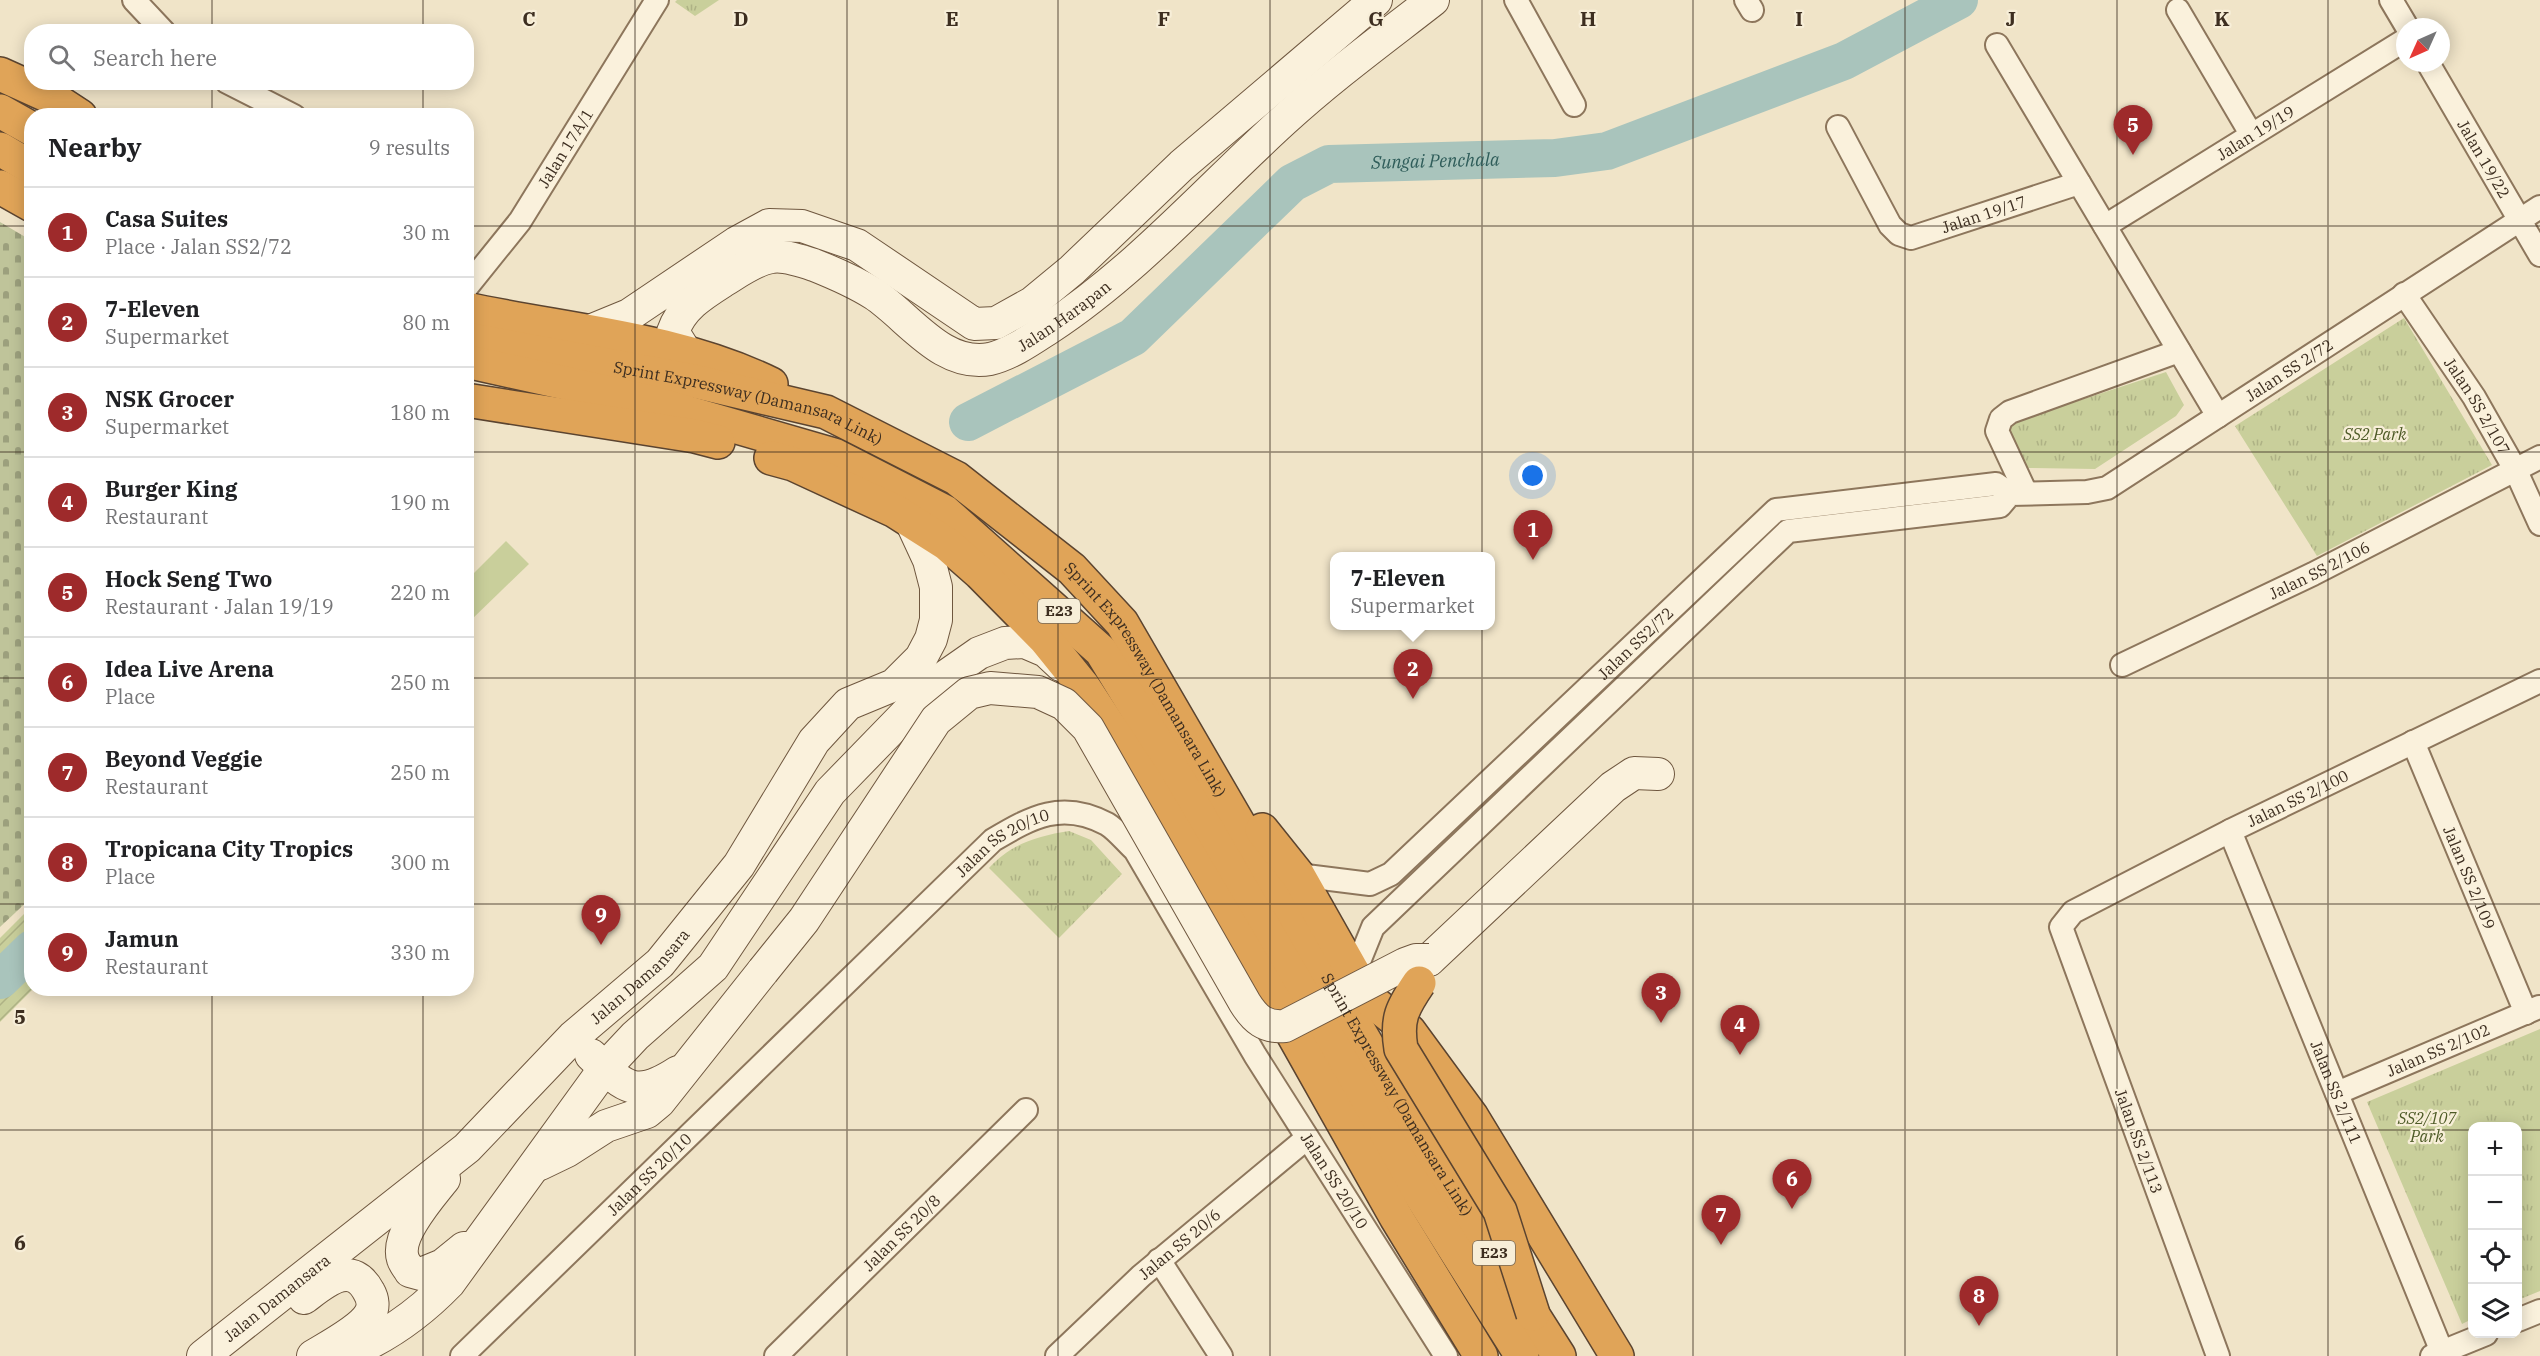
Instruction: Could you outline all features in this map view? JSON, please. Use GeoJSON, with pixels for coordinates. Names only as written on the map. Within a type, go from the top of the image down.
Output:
{"type":"FeatureCollection","features":[{"type":"Feature","properties":{"kind":"highway"},"geometry":{"type":"LineString","coordinates":[[0,51],[24,73]]}},
{"type":"Feature","properties":{"kind":"highway"},"geometry":{"type":"LineString","coordinates":[[0,74],[24,81]]}},
{"type":"Feature","properties":{"kind":"highway"},"geometry":{"type":"LineString","coordinates":[[44,90],[69,108]]}},
{"type":"Feature","properties":{"kind":"highway"},"geometry":{"type":"LineString","coordinates":[[0,111],[24,124]]}},
{"type":"Feature","properties":{"kind":"highway"},"geometry":{"type":"LineString","coordinates":[[0,149],[24,163]]}},
{"type":"Feature","properties":{"kind":"highway"},"geometry":{"type":"LineString","coordinates":[[0,187],[24,200]]}},
{"type":"Feature","properties":{"kind":"highway"},"geometry":{"type":"LineString","coordinates":[[474,310],[685,351],[738,368],[826,412]]}},
{"type":"Feature","properties":{"kind":"highway","name":"Sprint Expressway (Damansara Link)"},"geometry":{"type":"LineString","coordinates":[[474,340],[694,381],[826,412],[956,478],[1072,569],[1122,623],[1223,796],[1522,1356]]}},
{"type":"Feature","properties":{"kind":"highway","name":"Sprint Expressway (Damansara Link)"},"geometry":{"type":"LineString","coordinates":[[474,363],[651,402],[834,455],[945,512],[1101,651],[1415,1159],[1533,1314],[1559,1356]]}},
{"type":"Feature","properties":{"kind":"highway"},"geometry":{"type":"LineString","coordinates":[[474,401],[695,436],[792,464],[910,519],[947,544],[980,573],[1045,639],[1083,686],[1149,787],[1262,979],[1391,1208],[1482,1356]]}},
{"type":"Feature","properties":{"kind":"highway"},"geometry":{"type":"LineString","coordinates":[[1223,796],[1247,810],[1298,875],[1354,974],[1373,1002],[1409,1030],[1472,1117],[1617,1356]]}},
{"type":"Feature","properties":{"kind":"highway"},"geometry":{"type":"LineString","coordinates":[[1429,960],[1425,974],[1402,1008],[1398,1031],[1401,1049],[1500,1211],[1533,1314]]}},
{"type":"Feature","properties":{"kind":"main road"},"geometry":{"type":"LineString","coordinates":[[590,331],[629,315],[736,243],[769,225],[802,226],[857,245],[974,324],[996,323],[1032,303],[1072,270],[1182,165],[1376,0]]}},
{"type":"Feature","properties":{"kind":"main road","name":"Jalan Harapan"},"geometry":{"type":"LineString","coordinates":[[685,351],[673,332],[677,317],[703,294],[744,268],[772,256],[801,261],[836,273],[874,294],[942,349],[957,357],[970,361],[992,358],[1012,350],[1061,320],[1124,272],[1151,249],[1287,118],[1433,0]]}},
{"type":"Feature","properties":{"kind":"main road","name":"Jalan Damansara"},"geometry":{"type":"LineString","coordinates":[[203,1356],[467,1148],[573,1037],[660,963],[739,865],[814,741],[848,704],[894,686],[921,658],[931,639],[936,620],[936,587],[929,560],[910,519]]}},
{"type":"Feature","properties":{"kind":"main road"},"geometry":{"type":"LineString","coordinates":[[340,1356],[363,1348],[400,1326],[424,1309],[449,1283],[605,1068],[635,1036],[713,967],[830,792],[936,683],[979,653],[1005,643],[1025,642],[1046,651],[1083,686]]}},
{"type":"Feature","properties":{"kind":"main road"},"geometry":{"type":"LineString","coordinates":[[830,792],[843,761],[883,713],[891,700],[894,686]]}},
{"type":"Feature","properties":{"kind":"main road"},"geometry":{"type":"LineString","coordinates":[[534,1167],[567,1151],[606,1126],[647,1112],[659,1102],[804,920],[936,720],[969,693],[990,688],[1038,692],[1064,704],[1088,728],[1245,1003],[1261,1022],[1269,1025],[1285,1026],[1405,964],[1416,960],[1429,960],[1613,787],[1634,773],[1658,774]]}},
{"type":"Feature","properties":{"kind":"main road"},"geometry":{"type":"LineString","coordinates":[[573,1037],[605,1068],[627,1085],[639,1089],[658,1085],[688,1067]]}},
{"type":"Feature","properties":{"kind":"main road"},"geometry":{"type":"LineString","coordinates":[[467,1148],[405,1233],[402,1259],[410,1271],[421,1274],[443,1265],[495,1222]]}},
{"type":"Feature","properties":{"kind":"main road"},"geometry":{"type":"LineString","coordinates":[[212,1356],[244,1341],[332,1278],[347,1274],[359,1279],[373,1303],[370,1315],[359,1326],[314,1356]]}},
{"type":"Feature","properties":{"kind":"street"},"geometry":{"type":"LineString","coordinates":[[134,0],[156,24]]}},
{"type":"Feature","properties":{"kind":"street","name":"Jalan 17A/1"},"geometry":{"type":"LineString","coordinates":[[474,278],[520,221],[657,0]]}},
{"type":"Feature","properties":{"kind":"street"},"geometry":{"type":"LineString","coordinates":[[1516,0],[1574,105]]}},
{"type":"Feature","properties":{"kind":"street"},"geometry":{"type":"LineString","coordinates":[[2391,0],[2402,18]]}},
{"type":"Feature","properties":{"kind":"street"},"geometry":{"type":"LineString","coordinates":[[2178,10],[2251,134]]}},
{"type":"Feature","properties":{"kind":"street"},"geometry":{"type":"LineString","coordinates":[[1997,45],[2218,416]]}},
{"type":"Feature","properties":{"kind":"street","name":"Jalan 19/19"},"geometry":{"type":"LineString","coordinates":[[2104,226],[2396,45]]}},
{"type":"Feature","properties":{"kind":"street","name":"Jalan 19/22"},"geometry":{"type":"LineString","coordinates":[[2433,72],[2540,255]]}},
{"type":"Feature","properties":{"kind":"street"},"geometry":{"type":"LineString","coordinates":[[243,90],[278,108]]}},
{"type":"Feature","properties":{"kind":"street","name":"Jalan 19/17"},"geometry":{"type":"LineString","coordinates":[[1838,128],[1890,225],[1899,234],[1911,238],[2079,183]]}},
{"type":"Feature","properties":{"kind":"street","name":"Jalan SS 2/72"},"geometry":{"type":"LineString","coordinates":[[2018,493],[2087,492],[2107,488],[2540,207]]}},
{"type":"Feature","properties":{"kind":"street","name":"Jalan SS 2/107"},"geometry":{"type":"LineString","coordinates":[[2404,294],[2474,397],[2516,471],[2540,524]]}},
{"type":"Feature","properties":{"kind":"street"},"geometry":{"type":"LineString","coordinates":[[2018,493],[1997,431],[2001,419],[2010,412],[2179,351]]}},
{"type":"Feature","properties":{"kind":"street","name":"Jalan SS 2/106"},"geometry":{"type":"LineString","coordinates":[[2122,665],[2313,574],[2540,457]]}},
{"type":"Feature","properties":{"kind":"street","name":"Jalan SS2/72"},"geometry":{"type":"LineString","coordinates":[[1298,875],[1370,884],[1391,874],[1776,510],[1856,512],[1949,501],[1996,484],[2018,493]]}},
{"type":"Feature","properties":{"kind":"street","name":"Jalan SS2/72"},"geometry":{"type":"LineString","coordinates":[[1354,974],[1373,927],[1788,531],[1856,512]]}},
{"type":"Feature","properties":{"kind":"street","name":"Jalan SS 2/100"},"geometry":{"type":"LineString","coordinates":[[2061,927],[2073,912],[2230,831],[2540,681]]}},
{"type":"Feature","properties":{"kind":"street","name":"Jalan SS 2/109"},"geometry":{"type":"LineString","coordinates":[[2414,742],[2533,1010]]}},
{"type":"Feature","properties":{"kind":"street","name":"Jalan SS 20/10"},"geometry":{"type":"LineString","coordinates":[[462,1356],[993,840],[1023,822],[1046,813],[1080,813],[1109,825],[1135,850],[1307,1138],[1446,1356]]}},
{"type":"Feature","properties":{"kind":"street","name":"Jalan SS 2/111"},"geometry":{"type":"LineString","coordinates":[[2230,831],[2337,1093],[2437,1354]]}},
{"type":"Feature","properties":{"kind":"street","name":"Jalan SS 2/113"},"geometry":{"type":"LineString","coordinates":[[2061,927],[2218,1356]]}},
{"type":"Feature","properties":{"kind":"street"},"geometry":{"type":"LineString","coordinates":[[1222,998],[1262,979]]}},
{"type":"Feature","properties":{"kind":"street","name":"Jalan SS 2/102"},"geometry":{"type":"LineString","coordinates":[[2337,1093],[2533,1010]]}},
{"type":"Feature","properties":{"kind":"street","name":"Jalan SS 20/8"},"geometry":{"type":"LineString","coordinates":[[776,1356],[1026,1110]]}},
{"type":"Feature","properties":{"kind":"street","name":"Jalan SS 20/6"},"geometry":{"type":"LineString","coordinates":[[1057,1356],[1159,1260],[1307,1138]]}},
{"type":"Feature","properties":{"kind":"street"},"geometry":{"type":"LineString","coordinates":[[1159,1260],[1221,1356]]}},
{"type":"Feature","properties":{"kind":"street"},"geometry":{"type":"LineString","coordinates":[[2522,1318],[2540,1311]]}},
{"type":"Feature","properties":{"kind":"street"},"geometry":{"type":"LineString","coordinates":[[2437,1354],[2476,1338]]}},
{"type":"Feature","properties":{"kind":"green space"},"geometry":{"type":"Polygon","coordinates":[[[677,0],[719,0],[695,16],[675,2],[677,0]]]}},
{"type":"Feature","properties":{"kind":"green space"},"geometry":{"type":"Polygon","coordinates":[[[0,222],[24,236],[24,904],[0,927],[0,222]]]}},
{"type":"Feature","properties":{"kind":"green space","name":"SS2 Park"},"geometry":{"type":"Polygon","coordinates":[[[2404,318],[2492,465],[2317,556],[2235,426],[2404,318]]]}},
{"type":"Feature","properties":{"kind":"green space"},"geometry":{"type":"Polygon","coordinates":[[[2166,372],[2184,405],[2176,416],[2095,469],[2026,468],[2008,433],[2014,422],[2166,372]]]}},
{"type":"Feature","properties":{"kind":"green space"},"geometry":{"type":"Polygon","coordinates":[[[506,541],[529,564],[474,617],[474,573],[506,541]]]}},
{"type":"Feature","properties":{"kind":"green space"},"geometry":{"type":"Polygon","coordinates":[[[1069,831],[1091,840],[1122,874],[1059,938],[989,868],[1006,853],[1025,842],[1069,831]]]}},
{"type":"Feature","properties":{"kind":"green space"},"geometry":{"type":"Polygon","coordinates":[[[24,914],[24,996],[26,996],[0,1022],[0,938],[24,914]]]}},
{"type":"Feature","properties":{"kind":"green space","name":"SS2/107 Park"},"geometry":{"type":"Polygon","coordinates":[[[2540,1029],[2540,1291],[2522,1298],[2522,1122],[2468,1122],[2468,1321],[2462,1324],[2367,1102],[2540,1029]]]}},
{"type":"Feature","properties":{"kind":"waterway","name":"Sungai Penchala"},"geometry":{"type":"LineString","coordinates":[[968,422],[1133,337],[1292,183],[1329,164],[1555,158],[1607,151],[1844,61],[1959,0]]}},
{"type":"Feature","properties":{"kind":"waterway","name":"Sungai Penchala"},"geometry":{"type":"LineString","coordinates":[[0,980],[24,957]]}},
{"type":"Feature","properties":{"kind":"place","name":"Hock Seng Two"},"geometry":{"type":"Point","coordinates":[2133,155]}},
{"type":"Feature","properties":{"kind":"place","name":"Casa Suites"},"geometry":{"type":"Point","coordinates":[1533,560]}},
{"type":"Feature","properties":{"kind":"place","name":"7-Eleven"},"geometry":{"type":"Point","coordinates":[1413,699]}},
{"type":"Feature","properties":{"kind":"place","name":"Jamun"},"geometry":{"type":"Point","coordinates":[601,945]}},
{"type":"Feature","properties":{"kind":"place","name":"NSK Grocer"},"geometry":{"type":"Point","coordinates":[1661,1023]}},
{"type":"Feature","properties":{"kind":"place","name":"Burger King"},"geometry":{"type":"Point","coordinates":[1740,1055]}},
{"type":"Feature","properties":{"kind":"place","name":"Idea Live Arena"},"geometry":{"type":"Point","coordinates":[1792,1209]}},
{"type":"Feature","properties":{"kind":"place","name":"Beyond Veggie"},"geometry":{"type":"Point","coordinates":[1721,1245]}},
{"type":"Feature","properties":{"kind":"place","name":"Tropicana City Tropics"},"geometry":{"type":"Point","coordinates":[1979,1326]}}]}
